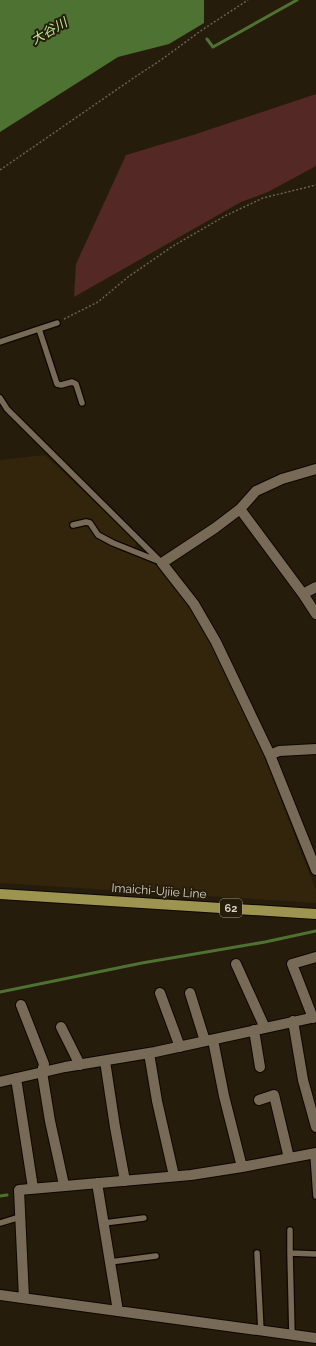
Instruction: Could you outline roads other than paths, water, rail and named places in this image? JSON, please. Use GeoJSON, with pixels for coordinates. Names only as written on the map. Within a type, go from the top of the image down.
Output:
{"type":"FeatureCollection","features":[{"type":"Feature","properties":{"kind":"main road","name":"Imaichi-Ujiie Line"},"geometry":{"type":"LineString","coordinates":[[0,894],[316,914]]}},
{"type":"Feature","properties":{"kind":"street"},"geometry":{"type":"LineString","coordinates":[[316,469],[282,479],[256,491],[240,509],[215,528],[162,563],[202,616],[216,642],[270,755],[316,870]]}},
{"type":"Feature","properties":{"kind":"street"},"geometry":{"type":"LineString","coordinates":[[240,509],[316,614]]}},
{"type":"Feature","properties":{"kind":"street"},"geometry":{"type":"LineString","coordinates":[[303,594],[316,586]]}},
{"type":"Feature","properties":{"kind":"street"},"geometry":{"type":"LineString","coordinates":[[270,755],[279,751],[316,749]]}},
{"type":"Feature","properties":{"kind":"street"},"geometry":{"type":"LineString","coordinates":[[0,1082],[42,1072],[180,1047],[293,1021],[314,1018],[292,964],[316,957]]}},
{"type":"Feature","properties":{"kind":"street"},"geometry":{"type":"LineString","coordinates":[[236,964],[265,1028]]}},
{"type":"Feature","properties":{"kind":"street"},"geometry":{"type":"LineString","coordinates":[[160,993],[180,1047]]}},
{"type":"Feature","properties":{"kind":"street"},"geometry":{"type":"LineString","coordinates":[[190,993],[209,1041],[242,1168]]}},
{"type":"Feature","properties":{"kind":"street"},"geometry":{"type":"LineString","coordinates":[[21,1005],[44,1064],[42,1072],[50,1121],[64,1186]]}},
{"type":"Feature","properties":{"kind":"street"},"geometry":{"type":"LineString","coordinates":[[293,1021],[303,1080],[316,1127]]}},
{"type":"Feature","properties":{"kind":"street"},"geometry":{"type":"LineString","coordinates":[[61,1027],[80,1065]]}},
{"type":"Feature","properties":{"kind":"street"},"geometry":{"type":"LineString","coordinates":[[254,1030],[260,1067]]}},
{"type":"Feature","properties":{"kind":"street"},"geometry":{"type":"LineString","coordinates":[[149,1053],[157,1101],[174,1176]]}},
{"type":"Feature","properties":{"kind":"street"},"geometry":{"type":"LineString","coordinates":[[105,1061],[125,1181]]}},
{"type":"Feature","properties":{"kind":"street"},"geometry":{"type":"LineString","coordinates":[[16,1078],[33,1188]]}},
{"type":"Feature","properties":{"kind":"street"},"geometry":{"type":"LineString","coordinates":[[259,1100],[274,1095],[289,1158]]}},
{"type":"Feature","properties":{"kind":"street"},"geometry":{"type":"LineString","coordinates":[[24,1298],[19,1190],[125,1181],[242,1168],[315,1153]]}},
{"type":"Feature","properties":{"kind":"street"},"geometry":{"type":"LineString","coordinates":[[97,1183],[118,1311]]}},
{"type":"Feature","properties":{"kind":"street"},"geometry":{"type":"LineString","coordinates":[[0,1296],[316,1338]]}},
{"type":"Feature","properties":{"kind":"lane"},"geometry":{"type":"LineString","coordinates":[[0,342],[57,323]]}},
{"type":"Feature","properties":{"kind":"lane"},"geometry":{"type":"LineString","coordinates":[[39,329],[55,381],[60,385],[72,382],[76,384],[82,403]]}},
{"type":"Feature","properties":{"kind":"lane"},"geometry":{"type":"LineString","coordinates":[[0,398],[7,409],[162,563]]}},
{"type":"Feature","properties":{"kind":"lane"},"geometry":{"type":"LineString","coordinates":[[73,525],[86,522],[90,523],[98,535],[113,543],[162,563]]}},
{"type":"Feature","properties":{"kind":"lane"},"geometry":{"type":"LineString","coordinates":[[315,1153],[316,1196]]}},
{"type":"Feature","properties":{"kind":"lane"},"geometry":{"type":"LineString","coordinates":[[0,1223],[20,1217]]}},
{"type":"Feature","properties":{"kind":"lane"},"geometry":{"type":"LineString","coordinates":[[104,1223],[144,1218]]}},
{"type":"Feature","properties":{"kind":"lane"},"geometry":{"type":"LineString","coordinates":[[290,1230],[292,1335]]}},
{"type":"Feature","properties":{"kind":"lane"},"geometry":{"type":"LineString","coordinates":[[257,1253],[261,1331]]}},
{"type":"Feature","properties":{"kind":"lane"},"geometry":{"type":"LineString","coordinates":[[290,1253],[316,1254]]}},
{"type":"Feature","properties":{"kind":"lane"},"geometry":{"type":"LineString","coordinates":[[110,1262],[156,1256]]}},
{"type":"Feature","properties":{"kind":"water","name":"大谷川"},"geometry":{"type":"Polygon","coordinates":[[[0,0],[204,0],[204,23],[169,44],[118,57],[0,132],[0,0]]]}},
{"type":"Feature","properties":{"kind":"waterway"},"geometry":{"type":"LineString","coordinates":[[207,39],[213,47],[297,0]]}},
{"type":"Feature","properties":{"kind":"waterway"},"geometry":{"type":"LineString","coordinates":[[0,992],[142,963],[265,942],[316,931]]}},
{"type":"Feature","properties":{"kind":"waterway"},"geometry":{"type":"LineString","coordinates":[[0,1196],[7,1195]]}}]}
